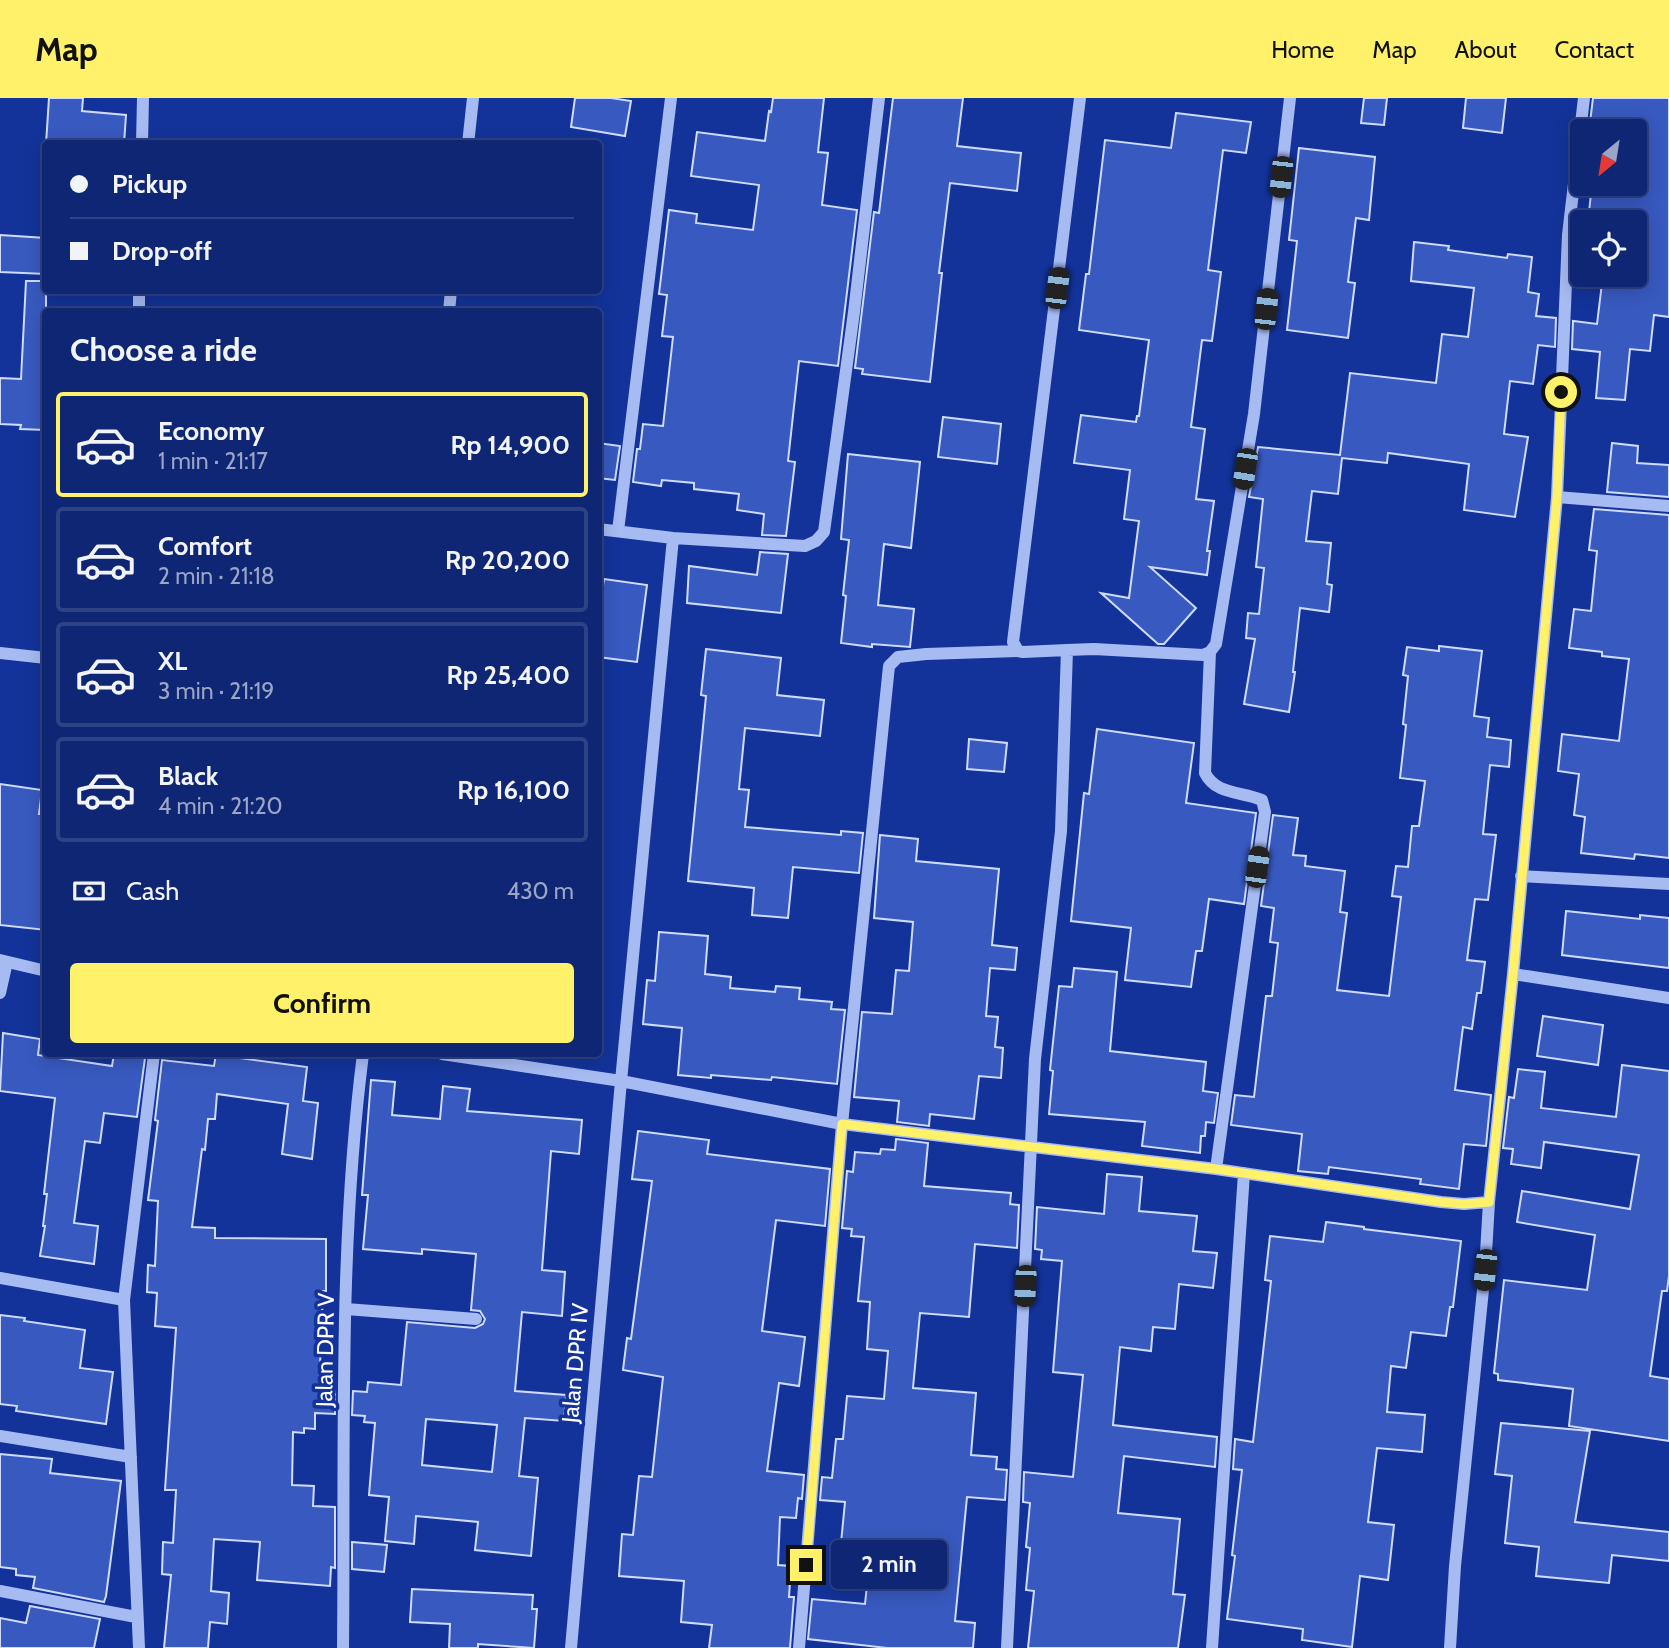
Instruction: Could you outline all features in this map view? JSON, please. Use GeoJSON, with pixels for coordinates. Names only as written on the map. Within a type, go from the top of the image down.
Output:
{"type":"FeatureCollection","features":[{"type":"Feature","properties":{"kind":"street"},"geometry":{"type":"LineString","coordinates":[[142,140],[143,98]]}},
{"type":"Feature","properties":{"kind":"street"},"geometry":{"type":"LineString","coordinates":[[468,140],[473,98]]}},
{"type":"Feature","properties":{"kind":"street"},"geometry":{"type":"LineString","coordinates":[[618,531],[671,98]]}},
{"type":"Feature","properties":{"kind":"street"},"geometry":{"type":"LineString","coordinates":[[602,529],[673,538],[805,546],[816,541],[824,532],[854,312],[879,98]]}},
{"type":"Feature","properties":{"kind":"street"},"geometry":{"type":"LineString","coordinates":[[1018,651],[1013,642],[1080,98]]}},
{"type":"Feature","properties":{"kind":"street"},"geometry":{"type":"LineString","coordinates":[[1216,1169],[1265,812],[1262,800],[1217,788],[1209,782],[1205,773],[1210,652],[1218,634],[1254,414],[1290,98]]}},
{"type":"Feature","properties":{"kind":"street"},"geometry":{"type":"LineString","coordinates":[[1450,1648],[1455,1566],[1557,497],[1568,235],[1584,98]]}},
{"type":"Feature","properties":{"kind":"street"},"geometry":{"type":"LineString","coordinates":[[1557,497],[1669,506]]}},
{"type":"Feature","properties":{"kind":"street","name":"Jalan DPR IV"},"geometry":{"type":"LineString","coordinates":[[571,1648],[673,538]]}},
{"type":"Feature","properties":{"kind":"street"},"geometry":{"type":"LineString","coordinates":[[799,1648],[842,1124],[889,666],[892,660],[898,657],[926,653],[1094,649],[1203,655],[1210,652]]}},
{"type":"Feature","properties":{"kind":"street"},"geometry":{"type":"LineString","coordinates":[[1007,1648],[1035,1059],[1062,831],[1067,650]]}},
{"type":"Feature","properties":{"kind":"street"},"geometry":{"type":"LineString","coordinates":[[0,653],[42,658]]}},
{"type":"Feature","properties":{"kind":"street"},"geometry":{"type":"LineString","coordinates":[[1521,876],[1669,884]]}},
{"type":"Feature","properties":{"kind":"street"},"geometry":{"type":"LineString","coordinates":[[0,993],[4,961],[42,970]]}},
{"type":"Feature","properties":{"kind":"street"},"geometry":{"type":"LineString","coordinates":[[1513,974],[1669,998]]}},
{"type":"Feature","properties":{"kind":"street"},"geometry":{"type":"LineString","coordinates":[[139,1648],[124,1300],[154,1057]]}},
{"type":"Feature","properties":{"kind":"street","name":"Jalan DPR V"},"geometry":{"type":"LineString","coordinates":[[343,1648],[346,1309],[352,1134],[362,1057]]}},
{"type":"Feature","properties":{"kind":"street"},"geometry":{"type":"LineString","coordinates":[[462,1057],[621,1081],[842,1124],[1216,1169],[1441,1202],[1489,1202]]}},
{"type":"Feature","properties":{"kind":"street"},"geometry":{"type":"LineString","coordinates":[[1212,1648],[1244,1173]]}},
{"type":"Feature","properties":{"kind":"street"},"geometry":{"type":"LineString","coordinates":[[0,1278],[124,1300]]}},
{"type":"Feature","properties":{"kind":"street"},"geometry":{"type":"LineString","coordinates":[[346,1309],[475,1319]]}},
{"type":"Feature","properties":{"kind":"street"},"geometry":{"type":"LineString","coordinates":[[0,1436],[131,1457]]}},
{"type":"Feature","properties":{"kind":"street"},"geometry":{"type":"LineString","coordinates":[[0,1591],[136,1617]]}},
{"type":"Feature","properties":{"kind":"building"},"geometry":{"type":"Polygon","coordinates":[[[49,98],[83,98],[82,111],[126,115],[124,140],[46,140],[49,98]]]}},
{"type":"Feature","properties":{"kind":"building"},"geometry":{"type":"Polygon","coordinates":[[[575,98],[631,101],[625,136],[571,127],[575,98]]]}},
{"type":"Feature","properties":{"kind":"building"},"geometry":{"type":"Polygon","coordinates":[[[773,98],[824,98],[818,152],[828,153],[822,205],[857,210],[838,366],[799,361],[788,461],[795,462],[786,536],[762,535],[764,514],[737,510],[739,494],[694,489],[694,483],[662,480],[661,486],[633,482],[643,424],[663,426],[673,337],[662,336],[667,295],[659,294],[669,210],[697,214],[696,223],[753,230],[759,185],[691,176],[697,132],[765,141],[773,98]]]}},
{"type":"Feature","properties":{"kind":"building"},"geometry":{"type":"Polygon","coordinates":[[[893,98],[963,98],[957,146],[1021,153],[1017,191],[950,183],[930,382],[862,374],[863,369],[855,368],[874,212],[879,213],[893,98]]]}},
{"type":"Feature","properties":{"kind":"building"},"geometry":{"type":"Polygon","coordinates":[[[1364,98],[1387,98],[1384,125],[1361,123],[1364,98]]]}},
{"type":"Feature","properties":{"kind":"building"},"geometry":{"type":"Polygon","coordinates":[[[1466,98],[1506,98],[1502,133],[1463,128],[1466,98]]]}},
{"type":"Feature","properties":{"kind":"building"},"geometry":{"type":"Polygon","coordinates":[[[1593,98],[1669,98],[1669,317],[1654,315],[1650,351],[1630,349],[1625,400],[1596,398],[1600,352],[1572,349],[1573,321],[1597,324],[1602,287],[1647,287],[1647,210],[1589,210],[1591,196],[1647,196],[1647,119],[1590,119],[1593,98]]]}},
{"type":"Feature","properties":{"kind":"building"},"geometry":{"type":"Polygon","coordinates":[[[1176,113],[1251,122],[1246,153],[1223,150],[1208,270],[1221,272],[1212,341],[1202,340],[1191,427],[1205,429],[1196,499],[1214,501],[1207,551],[1210,551],[1207,575],[1150,567],[1196,608],[1164,644],[1158,644],[1101,593],[1129,598],[1139,521],[1124,519],[1130,470],[1074,463],[1081,415],[1136,422],[1149,340],[1079,330],[1086,274],[1089,274],[1105,140],[1171,148],[1176,113]]]}},
{"type":"Feature","properties":{"kind":"building"},"geometry":{"type":"Polygon","coordinates":[[[1299,148],[1375,157],[1369,220],[1356,218],[1348,282],[1355,283],[1348,338],[1287,330],[1297,241],[1289,240],[1299,148]]]}},
{"type":"Feature","properties":{"kind":"building"},"geometry":{"type":"Polygon","coordinates":[[[0,235],[42,238],[42,274],[0,272],[0,235]]]}},
{"type":"Feature","properties":{"kind":"building"},"geometry":{"type":"Polygon","coordinates":[[[1414,242],[1449,246],[1448,250],[1507,258],[1508,254],[1532,257],[1528,292],[1539,294],[1536,316],[1556,318],[1555,347],[1538,345],[1533,384],[1510,381],[1504,434],[1528,437],[1515,517],[1464,510],[1469,464],[1388,453],[1387,463],[1342,458],[1338,494],[1312,491],[1306,541],[1331,543],[1327,584],[1332,585],[1329,612],[1300,608],[1289,712],[1244,704],[1255,639],[1246,638],[1248,613],[1259,614],[1264,568],[1256,567],[1263,499],[1249,497],[1258,447],[1340,455],[1350,373],[1436,383],[1442,334],[1468,337],[1474,288],[1411,281],[1414,242]]]}},
{"type":"Feature","properties":{"kind":"building"},"geometry":{"type":"Polygon","coordinates":[[[26,281],[42,281],[46,308],[42,308],[42,430],[20,429],[21,425],[0,424],[0,378],[21,379],[26,281]]]}},
{"type":"Feature","properties":{"kind":"building"},"geometry":{"type":"Polygon","coordinates":[[[943,417],[1001,424],[997,464],[938,457],[943,417]]]}},
{"type":"Feature","properties":{"kind":"building"},"geometry":{"type":"Polygon","coordinates":[[[1612,443],[1638,446],[1637,463],[1669,465],[1669,497],[1607,492],[1612,443]]]}},
{"type":"Feature","properties":{"kind":"building"},"geometry":{"type":"Polygon","coordinates":[[[602,444],[620,446],[615,480],[602,478],[602,444]]]}},
{"type":"Feature","properties":{"kind":"building"},"geometry":{"type":"Polygon","coordinates":[[[848,454],[920,462],[911,548],[884,544],[878,605],[914,609],[910,647],[872,644],[872,647],[841,643],[849,540],[841,539],[848,454]]]}},
{"type":"Feature","properties":{"kind":"building"},"geometry":{"type":"Polygon","coordinates":[[[1594,509],[1669,515],[1669,858],[1635,854],[1634,859],[1581,853],[1585,817],[1574,815],[1579,774],[1558,771],[1562,734],[1619,741],[1629,659],[1569,648],[1574,609],[1591,611],[1597,551],[1589,550],[1594,509]]]}},
{"type":"Feature","properties":{"kind":"building"},"geometry":{"type":"Polygon","coordinates":[[[760,552],[788,554],[781,613],[687,603],[689,566],[757,575],[760,552]]]}},
{"type":"Feature","properties":{"kind":"building"},"geometry":{"type":"Polygon","coordinates":[[[604,579],[647,585],[637,662],[602,658],[604,579]]]}},
{"type":"Feature","properties":{"kind":"building"},"geometry":{"type":"Polygon","coordinates":[[[1439,646],[1482,651],[1474,716],[1489,718],[1487,737],[1511,740],[1509,767],[1490,765],[1483,834],[1496,835],[1488,900],[1475,899],[1467,960],[1485,962],[1472,1029],[1463,1027],[1455,1090],[1491,1095],[1486,1146],[1464,1144],[1459,1189],[1420,1184],[1421,1179],[1329,1167],[1328,1174],[1298,1171],[1302,1134],[1231,1125],[1235,1095],[1254,1097],[1266,996],[1272,996],[1278,943],[1270,942],[1274,908],[1261,906],[1273,815],[1298,818],[1293,855],[1306,856],[1305,866],[1345,871],[1340,912],[1347,913],[1337,990],[1389,996],[1401,897],[1392,896],[1396,866],[1408,867],[1412,826],[1419,826],[1425,781],[1400,778],[1406,725],[1403,724],[1408,676],[1403,675],[1407,647],[1439,651],[1439,646]]]}},
{"type":"Feature","properties":{"kind":"building"},"geometry":{"type":"Polygon","coordinates":[[[706,649],[781,658],[777,695],[824,700],[820,736],[745,728],[739,789],[749,790],[745,827],[841,835],[841,831],[863,833],[859,873],[793,867],[788,918],[752,915],[754,888],[688,881],[706,696],[701,695],[706,649]]]}},
{"type":"Feature","properties":{"kind":"building"},"geometry":{"type":"Polygon","coordinates":[[[1097,729],[1194,743],[1186,803],[1256,813],[1244,904],[1209,899],[1202,951],[1196,951],[1191,987],[1125,980],[1131,928],[1071,921],[1084,793],[1089,794],[1097,729]]]}},
{"type":"Feature","properties":{"kind":"building"},"geometry":{"type":"Polygon","coordinates":[[[969,739],[1007,743],[1004,772],[967,769],[969,739]]]}},
{"type":"Feature","properties":{"kind":"building"},"geometry":{"type":"Polygon","coordinates":[[[0,784],[42,790],[39,814],[42,814],[42,930],[0,925],[0,784]]]}},
{"type":"Feature","properties":{"kind":"building"},"geometry":{"type":"Polygon","coordinates":[[[880,835],[918,839],[916,861],[999,869],[992,945],[1017,948],[1015,970],[990,968],[986,1016],[998,1017],[995,1047],[1003,1048],[1001,1078],[979,1076],[974,1119],[930,1114],[929,1126],[897,1122],[899,1101],[854,1097],[862,1012],[892,1014],[896,970],[909,971],[913,922],[874,918],[880,835]]]}},
{"type":"Feature","properties":{"kind":"building"},"geometry":{"type":"Polygon","coordinates":[[[1566,911],[1640,919],[1640,915],[1669,918],[1669,968],[1562,955],[1566,911]]]}},
{"type":"Feature","properties":{"kind":"building"},"geometry":{"type":"Polygon","coordinates":[[[659,932],[708,936],[705,974],[731,977],[730,988],[775,992],[776,986],[800,988],[799,999],[832,1002],[831,1009],[845,1010],[837,1084],[772,1077],[771,1080],[678,1075],[682,1028],[643,1024],[647,980],[655,981],[659,932]]]}},
{"type":"Feature","properties":{"kind":"building"},"geometry":{"type":"Polygon","coordinates":[[[1074,968],[1117,972],[1110,1051],[1206,1062],[1203,1091],[1218,1093],[1214,1123],[1206,1122],[1205,1136],[1201,1136],[1200,1153],[1142,1146],[1145,1122],[1049,1114],[1053,1071],[1050,1070],[1059,986],[1072,987],[1074,968]]]}},
{"type":"Feature","properties":{"kind":"building"},"geometry":{"type":"Polygon","coordinates":[[[1543,1016],[1603,1025],[1598,1065],[1537,1056],[1543,1016]]]}},
{"type":"Feature","properties":{"kind":"building"},"geometry":{"type":"Polygon","coordinates":[[[3,1033],[40,1039],[38,1055],[42,1057],[112,1066],[114,1057],[145,1058],[137,1117],[104,1113],[100,1143],[85,1141],[74,1223],[98,1226],[94,1264],[40,1256],[45,1226],[47,1194],[44,1194],[55,1098],[0,1091],[3,1033]]]}},
{"type":"Feature","properties":{"kind":"building"},"geometry":{"type":"Polygon","coordinates":[[[216,1057],[239,1057],[307,1067],[303,1101],[318,1103],[312,1159],[282,1154],[288,1104],[217,1094],[215,1119],[208,1119],[205,1150],[202,1149],[192,1227],[215,1228],[215,1238],[326,1239],[326,1291],[323,1291],[319,1391],[335,1391],[335,1414],[315,1413],[315,1429],[304,1428],[304,1433],[293,1432],[292,1485],[314,1486],[313,1506],[335,1507],[335,1568],[331,1567],[330,1586],[257,1580],[260,1542],[214,1539],[211,1591],[229,1593],[227,1624],[210,1622],[208,1648],[164,1648],[171,1575],[162,1574],[163,1542],[173,1543],[176,1490],[165,1490],[176,1328],[155,1326],[157,1293],[147,1292],[148,1265],[155,1266],[158,1201],[148,1200],[162,1060],[214,1066],[216,1057]]]}},
{"type":"Feature","properties":{"kind":"building"},"geometry":{"type":"Polygon","coordinates":[[[1622,1065],[1669,1071],[1669,1276],[1667,1291],[1662,1291],[1650,1376],[1669,1379],[1669,1441],[1569,1426],[1573,1389],[1498,1380],[1498,1374],[1494,1373],[1504,1280],[1587,1290],[1595,1235],[1517,1222],[1522,1191],[1630,1209],[1639,1155],[1544,1142],[1541,1168],[1511,1164],[1513,1149],[1503,1148],[1509,1097],[1514,1098],[1518,1069],[1545,1072],[1541,1108],[1616,1117],[1622,1065]]]}},
{"type":"Feature","properties":{"kind":"building"},"geometry":{"type":"Polygon","coordinates":[[[371,1080],[395,1082],[392,1115],[440,1119],[443,1086],[470,1089],[467,1111],[582,1120],[579,1154],[551,1151],[542,1270],[565,1272],[562,1316],[522,1312],[515,1391],[566,1395],[564,1421],[525,1418],[519,1476],[538,1478],[531,1556],[475,1550],[478,1522],[416,1516],[414,1544],[385,1541],[389,1497],[369,1495],[375,1423],[364,1422],[365,1416],[352,1415],[353,1391],[367,1392],[368,1382],[401,1385],[407,1322],[475,1328],[483,1324],[485,1319],[480,1311],[471,1310],[476,1254],[422,1249],[422,1254],[363,1249],[368,1195],[362,1195],[371,1080]],[[426,1419],[422,1465],[492,1472],[497,1425],[426,1419]]]}},
{"type":"Feature","properties":{"kind":"building"},"geometry":{"type":"Polygon","coordinates":[[[638,1131],[709,1140],[707,1154],[830,1169],[825,1226],[776,1220],[762,1331],[805,1337],[799,1386],[779,1383],[767,1471],[804,1475],[802,1499],[798,1498],[796,1518],[780,1517],[778,1565],[791,1566],[789,1597],[794,1597],[790,1648],[709,1648],[712,1625],[681,1622],[684,1581],[619,1576],[622,1534],[633,1535],[639,1476],[652,1477],[663,1377],[623,1370],[627,1338],[631,1339],[652,1181],[632,1179],[638,1131]]]}},
{"type":"Feature","properties":{"kind":"building"},"geometry":{"type":"Polygon","coordinates":[[[896,1139],[928,1143],[924,1186],[1011,1193],[1010,1204],[1019,1205],[1017,1248],[975,1244],[969,1317],[920,1313],[913,1388],[976,1393],[971,1455],[997,1457],[996,1469],[1007,1470],[1005,1500],[967,1497],[955,1621],[975,1623],[973,1648],[887,1648],[808,1639],[812,1599],[865,1604],[871,1546],[841,1543],[845,1502],[820,1500],[822,1477],[832,1478],[836,1439],[843,1439],[847,1396],[884,1399],[888,1351],[867,1349],[870,1302],[858,1301],[864,1237],[851,1236],[852,1229],[842,1228],[847,1171],[853,1172],[855,1152],[880,1154],[881,1149],[895,1150],[896,1139]]]}},
{"type":"Feature","properties":{"kind":"building"},"geometry":{"type":"Polygon","coordinates":[[[1107,1174],[1142,1177],[1139,1211],[1197,1216],[1193,1251],[1217,1253],[1213,1288],[1179,1284],[1175,1329],[1153,1327],[1151,1351],[1120,1347],[1113,1425],[1217,1437],[1215,1467],[1124,1456],[1118,1513],[1180,1519],[1173,1594],[1185,1595],[1178,1648],[1028,1648],[1034,1591],[1026,1590],[1030,1503],[1023,1502],[1024,1472],[1073,1477],[1083,1375],[1053,1372],[1062,1261],[1041,1259],[1042,1250],[1035,1249],[1037,1207],[1104,1214],[1107,1174]]]}},
{"type":"Feature","properties":{"kind":"building"},"geometry":{"type":"Polygon","coordinates":[[[1326,1222],[1461,1241],[1453,1307],[1450,1307],[1446,1336],[1411,1332],[1406,1368],[1391,1366],[1387,1412],[1425,1415],[1422,1452],[1377,1448],[1368,1522],[1394,1525],[1388,1580],[1360,1576],[1352,1647],[1302,1640],[1303,1629],[1227,1619],[1242,1470],[1233,1469],[1235,1439],[1253,1442],[1271,1281],[1265,1280],[1270,1236],[1323,1242],[1326,1222]]]}},
{"type":"Feature","properties":{"kind":"building"},"geometry":{"type":"Polygon","coordinates":[[[0,1315],[85,1330],[80,1368],[113,1372],[106,1424],[16,1411],[17,1406],[0,1404],[0,1315]]]}},
{"type":"Feature","properties":{"kind":"building"},"geometry":{"type":"Polygon","coordinates":[[[1501,1423],[1590,1431],[1575,1522],[1669,1532],[1669,1561],[1612,1555],[1609,1583],[1536,1576],[1539,1547],[1505,1543],[1512,1476],[1495,1474],[1501,1423]]]}},
{"type":"Feature","properties":{"kind":"building"},"geometry":{"type":"Polygon","coordinates":[[[0,1454],[52,1459],[50,1473],[121,1481],[104,1602],[33,1588],[35,1577],[16,1575],[16,1569],[0,1567],[0,1454]]]}},
{"type":"Feature","properties":{"kind":"building"},"geometry":{"type":"Polygon","coordinates":[[[352,1542],[387,1545],[384,1572],[352,1569],[352,1542]]]}},
{"type":"Feature","properties":{"kind":"building"},"geometry":{"type":"Polygon","coordinates":[[[412,1589],[533,1595],[532,1609],[537,1609],[534,1648],[478,1644],[478,1648],[449,1648],[450,1624],[410,1622],[412,1589]]]}},
{"type":"Feature","properties":{"kind":"building"},"geometry":{"type":"Polygon","coordinates":[[[30,1606],[100,1619],[94,1648],[0,1648],[0,1618],[26,1623],[30,1606]]]}},
{"type":"Feature","properties":{"kind":"route"},"geometry":{"type":"LineString","coordinates":[[806,1565],[842,1124],[1216,1169],[1441,1202],[1489,1202],[1557,497],[1561,392]]}}]}
